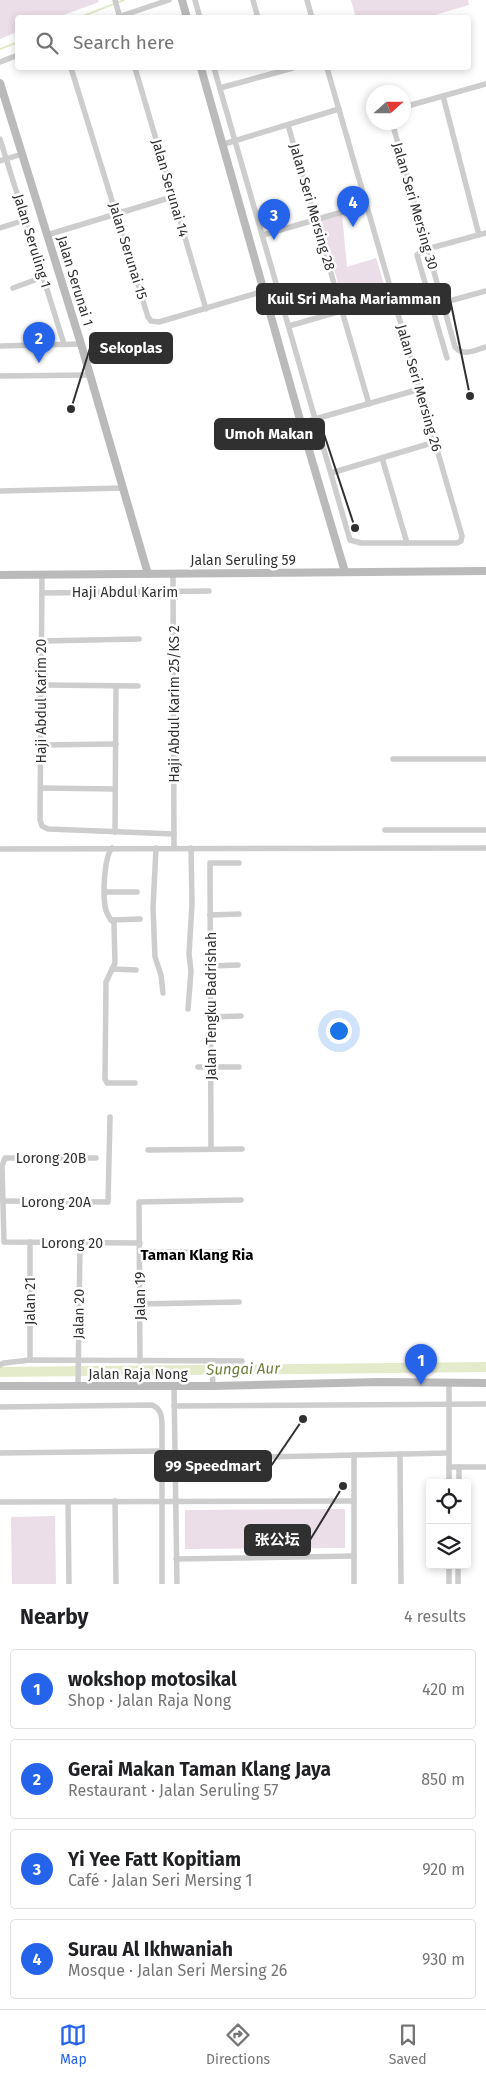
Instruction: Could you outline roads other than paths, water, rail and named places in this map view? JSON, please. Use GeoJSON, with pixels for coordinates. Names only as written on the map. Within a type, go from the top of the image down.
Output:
{"type":"FeatureCollection","features":[{"type":"Feature","properties":{"kind":"main road"},"geometry":{"type":"LineString","coordinates":[[182,0],[186,15]]}},
{"type":"Feature","properties":{"kind":"main road"},"geometry":{"type":"LineString","coordinates":[[202,70],[230,143],[264,291],[309,421],[345,572]]}},
{"type":"Feature","properties":{"kind":"main road","name":"Jalan Serunai 1"},"geometry":{"type":"LineString","coordinates":[[0,83],[82,344],[148,574]]}},
{"type":"Feature","properties":{"kind":"main road","name":"Jalan Seruling 59"},"geometry":{"type":"LineString","coordinates":[[0,575],[486,571]]}},
{"type":"Feature","properties":{"kind":"main road","name":"Jalan Raja Nong"},"geometry":{"type":"LineString","coordinates":[[0,1386],[486,1383]]}},
{"type":"Feature","properties":{"kind":"street"},"geometry":{"type":"LineString","coordinates":[[115,0],[118,15],[169,0]]}},
{"type":"Feature","properties":{"kind":"street"},"geometry":{"type":"LineString","coordinates":[[195,0],[199,15]]}},
{"type":"Feature","properties":{"kind":"street"},"geometry":{"type":"LineString","coordinates":[[253,0],[257,15]]}},
{"type":"Feature","properties":{"kind":"street"},"geometry":{"type":"LineString","coordinates":[[307,0],[311,15]]}},
{"type":"Feature","properties":{"kind":"street"},"geometry":{"type":"LineString","coordinates":[[0,62],[15,56]]}},
{"type":"Feature","properties":{"kind":"street","name":"Jalan Serunai 15"},"geometry":{"type":"LineString","coordinates":[[72,70],[148,317],[151,321],[159,322],[264,291]]}},
{"type":"Feature","properties":{"kind":"street","name":"Jalan Serunai 14"},"geometry":{"type":"LineString","coordinates":[[136,70],[206,309]]}},
{"type":"Feature","properties":{"kind":"street"},"geometry":{"type":"LineString","coordinates":[[215,70],[220,88],[230,143],[263,235],[289,326],[309,421],[330,473],[350,540],[361,543],[407,543],[382,458]]}},
{"type":"Feature","properties":{"kind":"street"},"geometry":{"type":"LineString","coordinates":[[220,88],[273,70]]}},
{"type":"Feature","properties":{"kind":"street","name":"Jalan Seri Mersing 26"},"geometry":{"type":"LineString","coordinates":[[328,70],[462,536],[461,541],[457,543],[407,543]]}},
{"type":"Feature","properties":{"kind":"street"},"geometry":{"type":"LineString","coordinates":[[411,105],[486,84]]}},
{"type":"Feature","properties":{"kind":"street"},"geometry":{"type":"LineString","coordinates":[[443,96],[479,235]]}},
{"type":"Feature","properties":{"kind":"street"},"geometry":{"type":"LineString","coordinates":[[230,143],[339,109]]}},
{"type":"Feature","properties":{"kind":"street","name":"Jalan Seri Mersing 28"},"geometry":{"type":"LineString","coordinates":[[288,125],[369,404]]}},
{"type":"Feature","properties":{"kind":"street","name":"Jalan Seri Mersing 30"},"geometry":{"type":"LineString","coordinates":[[394,130],[455,347],[461,353],[486,347]]}},
{"type":"Feature","properties":{"kind":"street","name":"Jalan Seruling 1"},"geometry":{"type":"LineString","coordinates":[[0,139],[3,160],[25,220],[64,344]]}},
{"type":"Feature","properties":{"kind":"street"},"geometry":{"type":"LineString","coordinates":[[3,160],[22,154]]}},
{"type":"Feature","properties":{"kind":"street"},"geometry":{"type":"LineString","coordinates":[[48,235],[172,197]]}},
{"type":"Feature","properties":{"kind":"street"},"geometry":{"type":"LineString","coordinates":[[263,235],[366,205]]}},
{"type":"Feature","properties":{"kind":"street"},"geometry":{"type":"LineString","coordinates":[[0,228],[25,220]]}},
{"type":"Feature","properties":{"kind":"street"},"geometry":{"type":"LineString","coordinates":[[447,358],[417,255],[427,249],[486,233]]}},
{"type":"Feature","properties":{"kind":"street"},"geometry":{"type":"LineString","coordinates":[[13,288],[43,277]]}},
{"type":"Feature","properties":{"kind":"street"},"geometry":{"type":"LineString","coordinates":[[442,303],[486,291]]}},
{"type":"Feature","properties":{"kind":"street"},"geometry":{"type":"LineString","coordinates":[[289,326],[393,296]]}},
{"type":"Feature","properties":{"kind":"street"},"geometry":{"type":"LineString","coordinates":[[0,346],[82,344]]}},
{"type":"Feature","properties":{"kind":"street"},"geometry":{"type":"LineString","coordinates":[[0,376],[90,375]]}},
{"type":"Feature","properties":{"kind":"street"},"geometry":{"type":"LineString","coordinates":[[309,421],[420,389]]}},
{"type":"Feature","properties":{"kind":"street"},"geometry":{"type":"LineString","coordinates":[[330,473],[435,442]]}},
{"type":"Feature","properties":{"kind":"street"},"geometry":{"type":"LineString","coordinates":[[0,491],[123,488]]}},
{"type":"Feature","properties":{"kind":"street","name":"Haji Abdul Karim 20"},"geometry":{"type":"LineString","coordinates":[[42,574],[40,820],[42,826],[48,829],[115,832]]}},
{"type":"Feature","properties":{"kind":"street","name":"Haji Abdul Karim 25/KS 2"},"geometry":{"type":"LineString","coordinates":[[174,574],[174,848]]}},
{"type":"Feature","properties":{"kind":"street","name":"Haji Abdul Karim"},"geometry":{"type":"LineString","coordinates":[[42,593],[209,591]]}},
{"type":"Feature","properties":{"kind":"street"},"geometry":{"type":"LineString","coordinates":[[42,641],[139,639]]}},
{"type":"Feature","properties":{"kind":"street"},"geometry":{"type":"LineString","coordinates":[[42,686],[138,686]]}},
{"type":"Feature","properties":{"kind":"street"},"geometry":{"type":"LineString","coordinates":[[116,686],[115,832],[174,834]]}},
{"type":"Feature","properties":{"kind":"street"},"geometry":{"type":"LineString","coordinates":[[41,744],[116,744]]}},
{"type":"Feature","properties":{"kind":"street"},"geometry":{"type":"LineString","coordinates":[[393,759],[486,758]]}},
{"type":"Feature","properties":{"kind":"street"},"geometry":{"type":"LineString","coordinates":[[41,788],[116,789]]}},
{"type":"Feature","properties":{"kind":"street"},"geometry":{"type":"LineString","coordinates":[[385,830],[486,830]]}},
{"type":"Feature","properties":{"kind":"street"},"geometry":{"type":"LineString","coordinates":[[0,848],[486,848]]}},
{"type":"Feature","properties":{"kind":"street"},"geometry":{"type":"LineString","coordinates":[[112,848],[108,852],[106,860],[105,906],[114,923],[115,962],[106,982],[105,1079],[107,1083],[135,1083]]}},
{"type":"Feature","properties":{"kind":"street"},"geometry":{"type":"LineString","coordinates":[[156,848],[153,908],[155,957],[161,975],[163,993]]}},
{"type":"Feature","properties":{"kind":"street"},"geometry":{"type":"LineString","coordinates":[[188,1009],[191,972],[189,954],[192,905],[191,848]]}},
{"type":"Feature","properties":{"kind":"street","name":"Jalan Tengku Badrishah"},"geometry":{"type":"LineString","coordinates":[[211,1150],[210,862],[239,863]]}},
{"type":"Feature","properties":{"kind":"street"},"geometry":{"type":"LineString","coordinates":[[105,892],[137,892]]}},
{"type":"Feature","properties":{"kind":"street"},"geometry":{"type":"LineString","coordinates":[[210,914],[239,914]]}},
{"type":"Feature","properties":{"kind":"street"},"geometry":{"type":"LineString","coordinates":[[111,920],[140,919]]}},
{"type":"Feature","properties":{"kind":"street"},"geometry":{"type":"LineString","coordinates":[[210,966],[238,965]]}},
{"type":"Feature","properties":{"kind":"street"},"geometry":{"type":"LineString","coordinates":[[113,970],[136,970]]}},
{"type":"Feature","properties":{"kind":"street"},"geometry":{"type":"LineString","coordinates":[[211,1017],[241,1016]]}},
{"type":"Feature","properties":{"kind":"street"},"geometry":{"type":"LineString","coordinates":[[198,1067],[239,1067]]}},
{"type":"Feature","properties":{"kind":"street","name":"Lorong 20A"},"geometry":{"type":"LineString","coordinates":[[3,1201],[108,1202],[110,1117]]}},
{"type":"Feature","properties":{"kind":"street"},"geometry":{"type":"LineString","coordinates":[[148,1150],[242,1149]]}},
{"type":"Feature","properties":{"kind":"street","name":"Lorong 20B"},"geometry":{"type":"LineString","coordinates":[[3,1201],[2,1166],[5,1158],[96,1158]]}},
{"type":"Feature","properties":{"kind":"street","name":"Jalan 19"},"geometry":{"type":"LineString","coordinates":[[140,1361],[139,1202],[241,1200]]}},
{"type":"Feature","properties":{"kind":"street","name":"Lorong 20"},"geometry":{"type":"LineString","coordinates":[[3,1201],[4,1242],[140,1243]]}},
{"type":"Feature","properties":{"kind":"street","name":"Jalan 21"},"geometry":{"type":"LineString","coordinates":[[30,1242],[30,1360]]}},
{"type":"Feature","properties":{"kind":"street","name":"Jalan 20"},"geometry":{"type":"LineString","coordinates":[[78,1386],[80,1243]]}},
{"type":"Feature","properties":{"kind":"street"},"geometry":{"type":"LineString","coordinates":[[140,1252],[241,1252]]}},
{"type":"Feature","properties":{"kind":"street"},"geometry":{"type":"LineString","coordinates":[[140,1304],[239,1302]]}},
{"type":"Feature","properties":{"kind":"street"},"geometry":{"type":"LineString","coordinates":[[0,1365],[30,1360],[140,1361],[212,1366],[242,1361]]}},
{"type":"Feature","properties":{"kind":"street"},"geometry":{"type":"LineString","coordinates":[[212,1366],[213,1386]]}},
{"type":"Feature","properties":{"kind":"street"},"geometry":{"type":"LineString","coordinates":[[449,1383],[449,1479]]}},
{"type":"Feature","properties":{"kind":"street"},"geometry":{"type":"LineString","coordinates":[[174,1386],[177,1584]]}},
{"type":"Feature","properties":{"kind":"street"},"geometry":{"type":"LineString","coordinates":[[174,1406],[486,1404]]}},
{"type":"Feature","properties":{"kind":"street"},"geometry":{"type":"LineString","coordinates":[[0,1407],[152,1405],[157,1407],[162,1414],[162,1584]]}},
{"type":"Feature","properties":{"kind":"street"},"geometry":{"type":"LineString","coordinates":[[0,1453],[162,1451]]}},
{"type":"Feature","properties":{"kind":"street"},"geometry":{"type":"LineString","coordinates":[[400,1454],[401,1584]]}},
{"type":"Feature","properties":{"kind":"street"},"geometry":{"type":"LineString","coordinates":[[175,1459],[449,1454]]}},
{"type":"Feature","properties":{"kind":"street"},"geometry":{"type":"LineString","coordinates":[[354,1455],[354,1584]]}},
{"type":"Feature","properties":{"kind":"street"},"geometry":{"type":"LineString","coordinates":[[449,1467],[486,1467]]}},
{"type":"Feature","properties":{"kind":"street"},"geometry":{"type":"LineString","coordinates":[[458,1479],[459,1467]]}},
{"type":"Feature","properties":{"kind":"street"},"geometry":{"type":"LineString","coordinates":[[115,1501],[116,1584]]}},
{"type":"Feature","properties":{"kind":"street"},"geometry":{"type":"LineString","coordinates":[[0,1502],[354,1501]]}},
{"type":"Feature","properties":{"kind":"street"},"geometry":{"type":"LineString","coordinates":[[68,1502],[68,1584]]}},
{"type":"Feature","properties":{"kind":"street"},"geometry":{"type":"LineString","coordinates":[[176,1559],[354,1556]]}},
{"type":"Feature","properties":{"kind":"street"},"geometry":{"type":"LineString","coordinates":[[449,1569],[449,1584]]}},
{"type":"Feature","properties":{"kind":"street"},"geometry":{"type":"LineString","coordinates":[[458,1569],[458,1584]]}},
{"type":"Feature","properties":{"kind":"waterway"},"geometry":{"type":"LineString","coordinates":[[86,15],[124,0]]}},
{"type":"Feature","properties":{"kind":"waterway"},"geometry":{"type":"LineString","coordinates":[[0,49],[15,43]]}},
{"type":"Feature","properties":{"kind":"waterway","name":"Sungai Aur"},"geometry":{"type":"LineString","coordinates":[[0,1372],[486,1367]]}},
{"type":"Feature","properties":{"kind":"place","name":"Surau Al Ikhwaniah"},"geometry":{"type":"Point","coordinates":[353,227]}},
{"type":"Feature","properties":{"kind":"place","name":"Yi Yee Fatt Kopitiam"},"geometry":{"type":"Point","coordinates":[274,240]}},
{"type":"Feature","properties":{"kind":"place","name":"Gerai Makan Taman Klang Jaya"},"geometry":{"type":"Point","coordinates":[39,363]}},
{"type":"Feature","properties":{"kind":"place","name":"Kuil Sri Maha Mariamman"},"geometry":{"type":"Point","coordinates":[470,396]}},
{"type":"Feature","properties":{"kind":"place","name":"Sekoplas"},"geometry":{"type":"Point","coordinates":[71,409]}},
{"type":"Feature","properties":{"kind":"place","name":"Umoh Makan"},"geometry":{"type":"Point","coordinates":[355,528]}},
{"type":"Feature","properties":{"kind":"place","name":"wokshop motosikal"},"geometry":{"type":"Point","coordinates":[421,1385]}},
{"type":"Feature","properties":{"kind":"place","name":"99 Speedmart"},"geometry":{"type":"Point","coordinates":[303,1419]}},
{"type":"Feature","properties":{"kind":"place","name":"张公坛"},"geometry":{"type":"Point","coordinates":[343,1486]}},
{"type":"Feature","properties":{"kind":"district","name":"Taman Klang Ria"},"geometry":{"type":"Point","coordinates":[197,1255]}}]}
